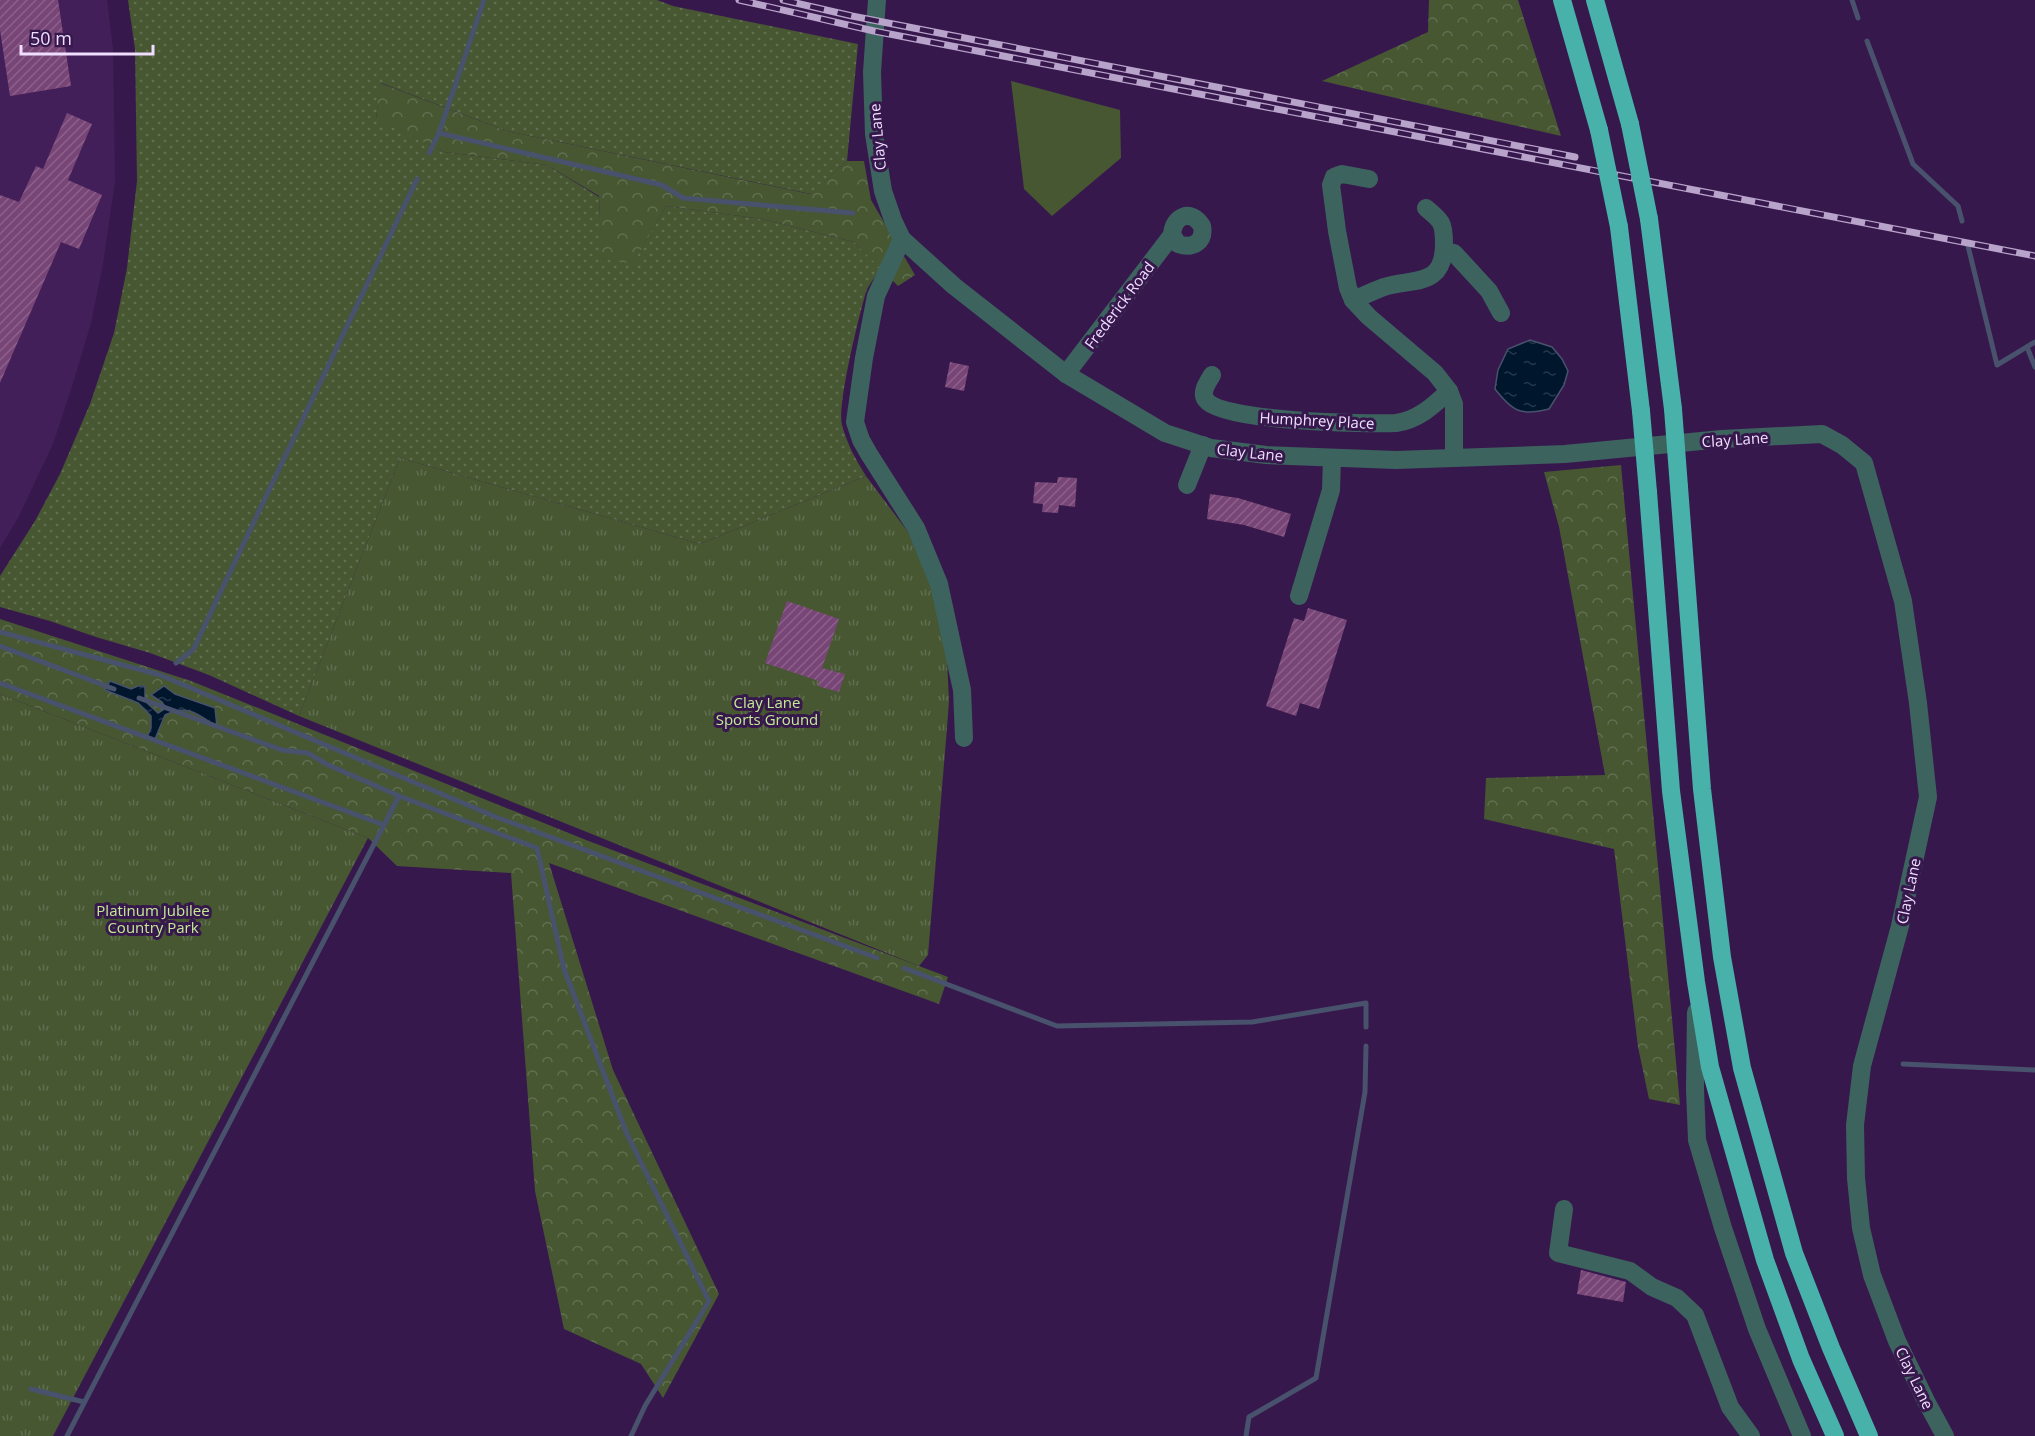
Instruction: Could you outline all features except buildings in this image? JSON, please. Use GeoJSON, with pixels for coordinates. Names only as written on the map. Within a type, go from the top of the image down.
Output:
{"type":"FeatureCollection","features":[{"type":"Feature","properties":{"kind":"highway"},"geometry":{"type":"LineString","coordinates":[[1562,0],[1599,130],[1618,227],[1641,411],[1671,790],[1696,982],[1710,1067],[1765,1260],[1802,1359],[1835,1436]]}},
{"type":"Feature","properties":{"kind":"highway"},"geometry":{"type":"LineString","coordinates":[[1595,0],[1630,124],[1649,219],[1673,409],[1704,801],[1722,957],[1742,1068],[1794,1252],[1831,1348],[1869,1436]]}},
{"type":"Feature","properties":{"kind":"street","name":"Clay Lane"},"geometry":{"type":"LineString","coordinates":[[877,0],[872,72],[874,134],[883,191],[902,239],[954,286],[1066,374],[1164,433],[1203,445],[1266,455],[1396,460],[1565,454],[1722,439],[1822,434],[1842,444],[1864,463],[1904,601],[1928,797],[1900,926],[1862,1066],[1855,1125],[1856,1178],[1861,1228],[1872,1275],[1897,1341],[1945,1436]]}},
{"type":"Feature","properties":{"kind":"street"},"geometry":{"type":"LineString","coordinates":[[1369,179],[1342,174],[1334,177],[1331,185],[1348,288],[1353,300],[1369,317],[1416,355],[1435,373],[1449,391],[1454,404],[1454,458]]}},
{"type":"Feature","properties":{"kind":"street"},"geometry":{"type":"LineString","coordinates":[[1353,300],[1385,287],[1425,280],[1437,269],[1443,252],[1443,226],[1440,220],[1426,208]]}},
{"type":"Feature","properties":{"kind":"street","name":"Frederick Road"},"geometry":{"type":"LineString","coordinates":[[1066,374],[1173,235]]}},
{"type":"Feature","properties":{"kind":"street"},"geometry":{"type":"LineString","coordinates":[[902,239],[876,296],[855,422],[869,454],[916,528],[939,584],[962,690],[964,738]]}},
{"type":"Feature","properties":{"kind":"street"},"geometry":{"type":"LineString","coordinates":[[1443,252],[1454,253],[1489,291],[1501,313]]}},
{"type":"Feature","properties":{"kind":"street","name":"Humphrey Place"},"geometry":{"type":"LineString","coordinates":[[1212,375],[1204,390],[1205,400],[1208,403],[1224,410],[1258,418],[1396,423],[1409,421],[1419,416],[1449,391]]}},
{"type":"Feature","properties":{"kind":"street"},"geometry":{"type":"LineString","coordinates":[[1187,485],[1203,445]]}},
{"type":"Feature","properties":{"kind":"street"},"geometry":{"type":"LineString","coordinates":[[1299,596],[1331,490],[1332,458]]}},
{"type":"Feature","properties":{"kind":"street"},"geometry":{"type":"LineString","coordinates":[[1696,982],[1697,1140],[1723,1228],[1757,1329],[1802,1436]]}},
{"type":"Feature","properties":{"kind":"street"},"geometry":{"type":"LineString","coordinates":[[1564,1209],[1558,1252],[1630,1271],[1652,1287],[1677,1298],[1695,1315],[1730,1407],[1751,1436]]}},
{"type":"Feature","properties":{"kind":"shaded area"},"geometry":{"type":"Polygon","coordinates":[[[0,0],[107,0],[113,49],[115,181],[103,264],[91,323],[75,377],[53,444],[18,518],[0,548],[0,0]]]}},
{"type":"Feature","properties":{"kind":"green space"},"geometry":{"type":"Polygon","coordinates":[[[128,0],[657,0],[673,6],[858,44],[847,161],[811,194],[507,131],[381,83],[376,118],[444,152],[547,165],[599,197],[602,258],[633,263],[666,206],[762,219],[854,242],[881,268],[867,289],[850,360],[841,415],[846,439],[866,476],[700,544],[400,458],[299,716],[209,675],[150,653],[0,607],[0,576],[35,521],[60,474],[90,404],[114,333],[127,268],[137,181],[135,49],[128,0]]]}},
{"type":"Feature","properties":{"kind":"green space"},"geometry":{"type":"Polygon","coordinates":[[[1429,0],[1518,0],[1561,136],[1322,81],[1428,32],[1429,0]]]}},
{"type":"Feature","properties":{"kind":"green space"},"geometry":{"type":"Polygon","coordinates":[[[1011,81],[1120,110],[1121,158],[1052,216],[1024,189],[1011,81]]]}},
{"type":"Feature","properties":{"kind":"green space"},"geometry":{"type":"Polygon","coordinates":[[[380,83],[507,131],[810,194],[847,161],[864,161],[871,200],[915,275],[898,286],[854,242],[762,219],[666,206],[633,264],[601,258],[599,196],[547,165],[444,152],[376,119],[380,83]]]}},
{"type":"Feature","properties":{"kind":"green space","name":"Clay Lane Sports Ground"},"geometry":{"type":"Polygon","coordinates":[[[400,458],[700,544],[866,476],[908,532],[934,591],[947,660],[949,701],[928,955],[919,966],[299,716],[400,458]]]}},
{"type":"Feature","properties":{"kind":"green space"},"geometry":{"type":"Polygon","coordinates":[[[1621,465],[1680,1105],[1649,1099],[1638,1047],[1614,849],[1484,819],[1486,778],[1605,775],[1559,527],[1544,472],[1621,465]]]}},
{"type":"Feature","properties":{"kind":"green space"},"geometry":{"type":"Polygon","coordinates":[[[0,619],[191,681],[586,840],[948,977],[939,1004],[549,863],[613,1070],[719,1294],[663,1398],[641,1364],[564,1329],[535,1191],[511,873],[397,866],[368,838],[0,694],[0,619]]]}},
{"type":"Feature","properties":{"kind":"green space","name":"Platinum Jubilee Country Park"},"geometry":{"type":"Polygon","coordinates":[[[0,694],[368,838],[53,1436],[0,1436],[0,694]]]}},
{"type":"Feature","properties":{"kind":"water"},"geometry":{"type":"Polygon","coordinates":[[[1530,340],[1552,347],[1568,371],[1564,385],[1549,409],[1524,412],[1507,403],[1495,389],[1498,370],[1508,349],[1530,340]]]}},
{"type":"Feature","properties":{"kind":"water"},"geometry":{"type":"Polygon","coordinates":[[[110,681],[131,689],[145,686],[145,701],[158,713],[166,708],[162,702],[151,695],[164,686],[175,694],[215,708],[217,727],[192,712],[180,710],[165,715],[155,739],[147,737],[151,728],[151,716],[138,703],[105,690],[110,681]]]}},
{"type":"Feature","properties":{"kind":"waterway"},"geometry":{"type":"LineString","coordinates":[[429,153],[439,133],[484,0]]}},
{"type":"Feature","properties":{"kind":"waterway"},"geometry":{"type":"LineString","coordinates":[[1852,0],[1858,18]]}},
{"type":"Feature","properties":{"kind":"waterway"},"geometry":{"type":"LineString","coordinates":[[1867,41],[1913,164],[1958,206],[1962,221]]}},
{"type":"Feature","properties":{"kind":"waterway"},"geometry":{"type":"LineString","coordinates":[[439,133],[662,185],[683,198],[853,213]]}},
{"type":"Feature","properties":{"kind":"waterway"},"geometry":{"type":"LineString","coordinates":[[176,663],[193,650],[417,179]]}},
{"type":"Feature","properties":{"kind":"waterway"},"geometry":{"type":"LineString","coordinates":[[1968,246],[1997,365],[2035,342]]}},
{"type":"Feature","properties":{"kind":"waterway"},"geometry":{"type":"LineString","coordinates":[[2027,347],[2035,367]]}},
{"type":"Feature","properties":{"kind":"waterway"},"geometry":{"type":"LineString","coordinates":[[0,632],[160,675],[496,817],[877,958]]}},
{"type":"Feature","properties":{"kind":"waterway"},"geometry":{"type":"LineString","coordinates":[[0,646],[114,689]]}},
{"type":"Feature","properties":{"kind":"waterway"},"geometry":{"type":"LineString","coordinates":[[0,683],[384,825]]}},
{"type":"Feature","properties":{"kind":"waterway"},"geometry":{"type":"LineString","coordinates":[[139,698],[282,750],[308,753],[326,764],[399,796],[537,848],[564,969],[627,1134],[709,1301],[645,1406],[631,1436]]}},
{"type":"Feature","properties":{"kind":"waterway"},"geometry":{"type":"LineString","coordinates":[[67,1436],[399,796]]}},
{"type":"Feature","properties":{"kind":"waterway"},"geometry":{"type":"LineString","coordinates":[[904,968],[1057,1026],[1252,1022],[1366,1003],[1366,1027]]}},
{"type":"Feature","properties":{"kind":"waterway"},"geometry":{"type":"LineString","coordinates":[[1246,1436],[1249,1417],[1316,1378],[1365,1092],[1366,1046]]}},
{"type":"Feature","properties":{"kind":"waterway"},"geometry":{"type":"LineString","coordinates":[[1903,1064],[2035,1070]]}},
{"type":"Feature","properties":{"kind":"waterway"},"geometry":{"type":"LineString","coordinates":[[31,1389],[84,1402]]}},
{"type":"Feature","properties":{"kind":"railway"},"geometry":{"type":"LineString","coordinates":[[739,0],[874,31],[2035,256]]}},
{"type":"Feature","properties":{"kind":"railway"},"geometry":{"type":"LineString","coordinates":[[783,0],[852,16],[1575,157]]}}]}
